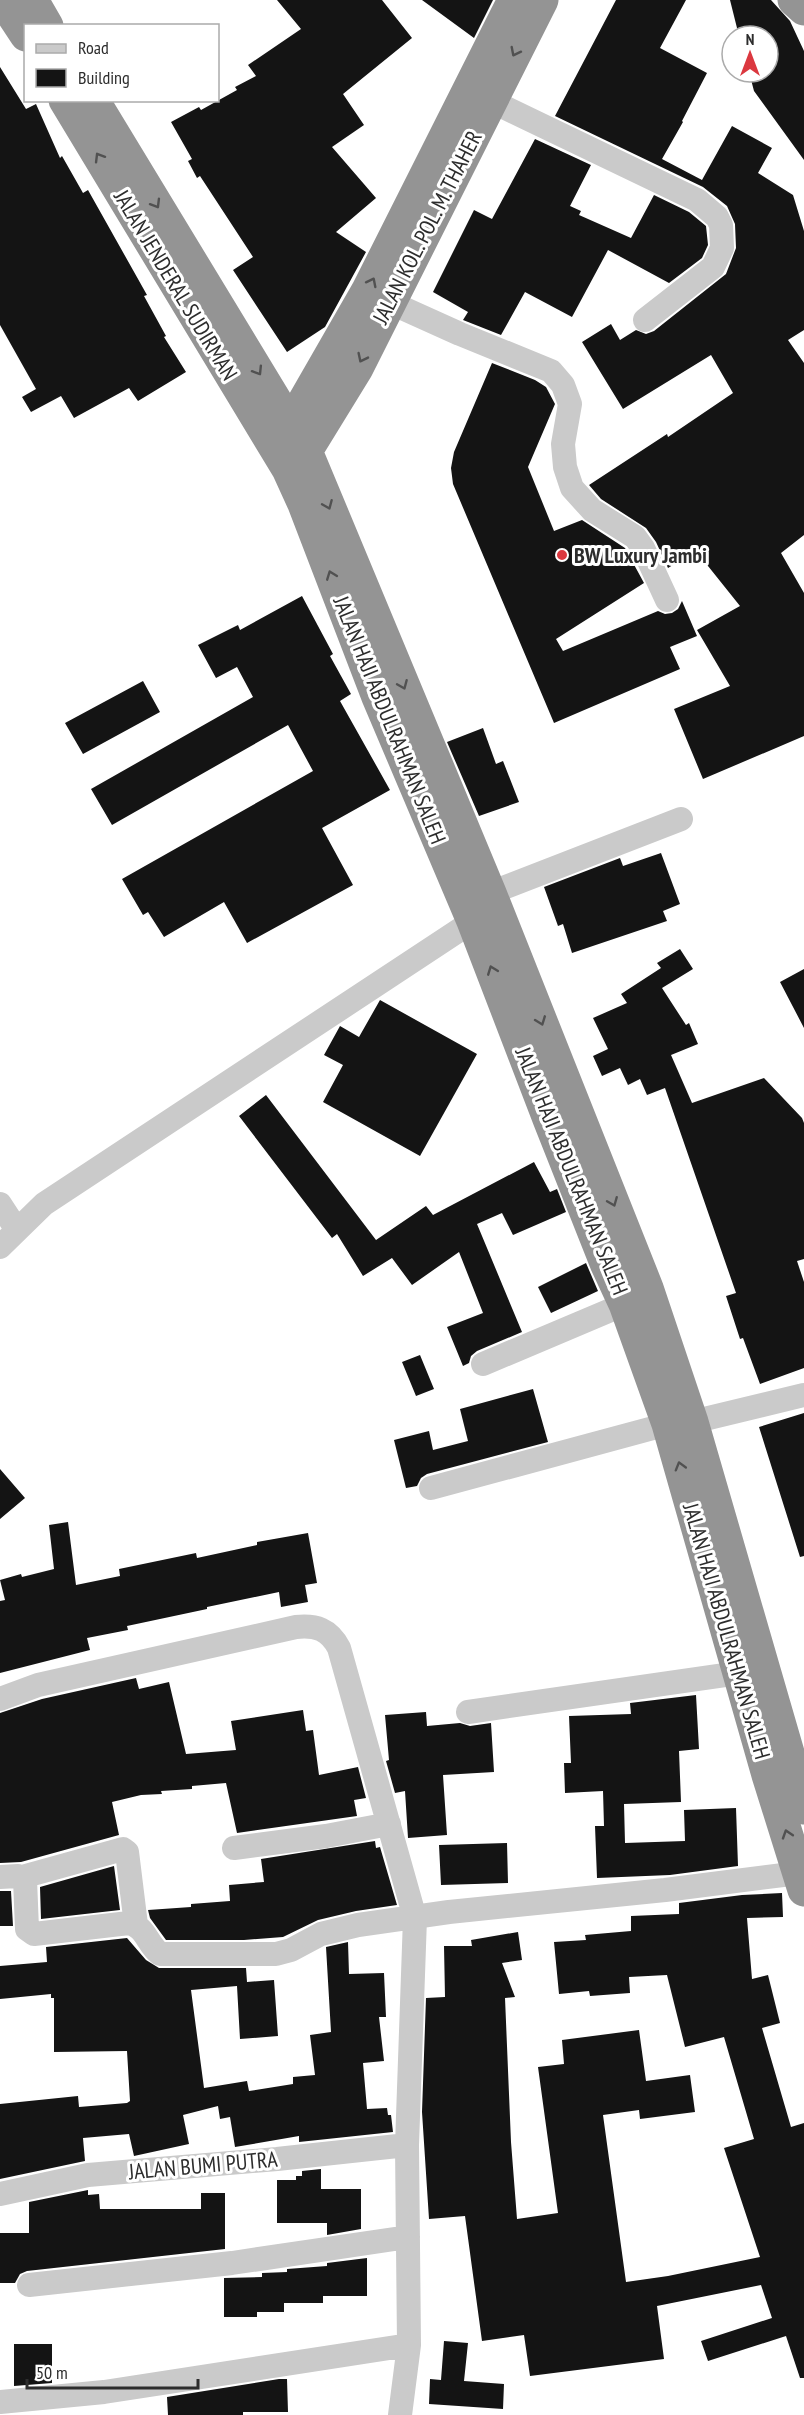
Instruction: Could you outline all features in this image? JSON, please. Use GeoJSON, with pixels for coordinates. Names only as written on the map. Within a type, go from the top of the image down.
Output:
{"type":"FeatureCollection","features":[{"type":"Feature","properties":{"kind":"highway"},"geometry":{"type":"LineString","coordinates":[[3,0],[24,32]]}},
{"type":"Feature","properties":{"kind":"highway"},"geometry":{"type":"LineString","coordinates":[[32,0],[46,24]]}},
{"type":"Feature","properties":{"kind":"highway","name":"JALAN KOL. POL. M. THAHER"},"geometry":{"type":"LineString","coordinates":[[289,446],[357,368],[389,302],[481,95],[514,0]]}},
{"type":"Feature","properties":{"kind":"highway","name":"JALAN KOL. POL. M. THAHER"},"geometry":{"type":"LineString","coordinates":[[289,446],[368,290],[481,95],[542,0]]}},
{"type":"Feature","properties":{"kind":"highway"},"geometry":{"type":"LineString","coordinates":[[794,0],[804,9]]}},
{"type":"Feature","properties":{"kind":"highway","name":"JALAN JENDERAL SUDIRMAN"},"geometry":{"type":"LineString","coordinates":[[66,102],[289,446]]}},
{"type":"Feature","properties":{"kind":"highway","name":"JALAN JENDERAL SUDIRMAN"},"geometry":{"type":"LineString","coordinates":[[94,102],[289,446]]}},
{"type":"Feature","properties":{"kind":"highway","name":"JALAN HAJI ABDULRAHMAN SALEH"},"geometry":{"type":"LineString","coordinates":[[289,446],[490,893],[517,998],[575,1186],[680,1423],[804,1808]]}},
{"type":"Feature","properties":{"kind":"highway","name":"JALAN HAJI ABDULRAHMAN SALEH"},"geometry":{"type":"LineString","coordinates":[[289,446],[304,504],[378,697],[473,921],[517,998],[647,1288],[738,1673],[802,1882]]}},
{"type":"Feature","properties":{"kind":"street"},"geometry":{"type":"LineString","coordinates":[[481,95],[697,200],[717,217],[721,225],[722,248],[713,267],[645,320]]}},
{"type":"Feature","properties":{"kind":"street"},"geometry":{"type":"LineString","coordinates":[[389,302],[551,371],[563,385],[570,404],[563,444],[565,467],[572,488],[592,510],[635,537],[643,548],[667,600]]}},
{"type":"Feature","properties":{"kind":"street"},"geometry":{"type":"LineString","coordinates":[[490,893],[681,819]]}},
{"type":"Feature","properties":{"kind":"street"},"geometry":{"type":"LineString","coordinates":[[8,1238],[44,1204],[473,921]]}},
{"type":"Feature","properties":{"kind":"street"},"geometry":{"type":"LineString","coordinates":[[0,1204],[8,1238]]}},
{"type":"Feature","properties":{"kind":"street"},"geometry":{"type":"LineString","coordinates":[[483,1364],[626,1304]]}},
{"type":"Feature","properties":{"kind":"street"},"geometry":{"type":"LineString","coordinates":[[431,1488],[680,1423],[804,1395]]}},
{"type":"Feature","properties":{"kind":"street"},"geometry":{"type":"LineString","coordinates":[[0,1699],[38,1685],[296,1627],[311,1625],[323,1630],[333,1638],[339,1648],[415,1918],[407,2145],[409,2345],[400,2415]]}},
{"type":"Feature","properties":{"kind":"street"},"geometry":{"type":"LineString","coordinates":[[468,1712],[738,1673]]}},
{"type":"Feature","properties":{"kind":"street"},"geometry":{"type":"LineString","coordinates":[[234,1848],[326,1836],[389,1824]]}},
{"type":"Feature","properties":{"kind":"street"},"geometry":{"type":"LineString","coordinates":[[11,1877],[123,1849],[127,1852],[136,1925]]}},
{"type":"Feature","properties":{"kind":"street"},"geometry":{"type":"LineString","coordinates":[[11,1877],[26,1882],[27,1929],[30,1932],[34,1934],[129,1923],[141,1928],[154,1950],[160,1954],[276,1954],[291,1950],[321,1934],[358,1925],[802,1882]]}},
{"type":"Feature","properties":{"kind":"street","name":"JALAN BUMI PUTRA"},"geometry":{"type":"LineString","coordinates":[[0,2194],[88,2175],[407,2145]]}},
{"type":"Feature","properties":{"kind":"street"},"geometry":{"type":"LineString","coordinates":[[29,2285],[232,2263],[408,2237]]}},
{"type":"Feature","properties":{"kind":"street"},"geometry":{"type":"LineString","coordinates":[[0,2402],[104,2392],[409,2345]]}},
{"type":"Feature","properties":{"kind":"building"},"geometry":{"type":"Polygon","coordinates":[[[277,0],[382,0],[412,38],[343,94],[364,125],[332,147],[376,198],[336,232],[366,252],[325,327],[287,352],[233,270],[253,257],[200,176],[197,178],[188,161],[192,159],[171,122],[199,107],[201,110],[219,102],[237,90],[235,87],[256,76],[248,65],[301,29],[277,0]]]}},
{"type":"Feature","properties":{"kind":"building"},"geometry":{"type":"Polygon","coordinates":[[[422,0],[493,0],[474,38],[422,0]]]}},
{"type":"Feature","properties":{"kind":"building"},"geometry":{"type":"Polygon","coordinates":[[[616,0],[686,0],[660,48],[707,73],[662,159],[702,180],[732,126],[772,148],[758,173],[793,195],[804,231],[804,330],[788,340],[804,363],[804,535],[781,553],[804,593],[804,736],[703,779],[674,709],[730,686],[697,630],[740,606],[696,551],[668,568],[656,542],[646,528],[601,499],[589,485],[667,434],[668,437],[733,393],[711,355],[623,409],[582,342],[611,324],[620,340],[636,330],[646,334],[654,331],[726,274],[736,248],[735,224],[727,206],[703,187],[555,116],[616,0]]]}},
{"type":"Feature","properties":{"kind":"building"},"geometry":{"type":"Polygon","coordinates":[[[730,0],[771,0],[790,21],[804,51],[804,160],[754,91],[752,84],[780,84],[780,24],[736,24],[730,0]]]}},
{"type":"Feature","properties":{"kind":"building"},"geometry":{"type":"Polygon","coordinates":[[[0,67],[26,109],[36,104],[60,158],[62,156],[83,193],[88,190],[147,295],[144,296],[166,336],[164,337],[186,372],[138,401],[129,388],[74,418],[61,396],[31,412],[22,397],[36,389],[0,325],[0,67]]]}},
{"type":"Feature","properties":{"kind":"building"},"geometry":{"type":"Polygon","coordinates":[[[535,139],[591,165],[570,206],[581,211],[579,215],[631,238],[654,195],[689,212],[706,226],[708,245],[702,258],[669,283],[608,250],[572,317],[525,292],[501,335],[463,320],[468,312],[433,292],[474,210],[492,219],[535,139]]]}},
{"type":"Feature","properties":{"kind":"building","name":"BW Luxury Jambi"},"geometry":{"type":"Polygon","coordinates":[[[492,363],[535,380],[546,387],[555,404],[528,467],[554,531],[582,520],[625,548],[644,583],[556,639],[563,651],[658,611],[665,614],[672,613],[678,609],[682,601],[697,636],[670,647],[680,669],[554,723],[453,484],[451,468],[454,452],[492,363]]]}},
{"type":"Feature","properties":{"kind":"building"},"geometry":{"type":"Polygon","coordinates":[[[302,596],[351,694],[340,701],[390,790],[322,828],[353,885],[247,943],[224,902],[164,937],[148,912],[143,915],[122,879],[313,771],[288,725],[112,825],[91,789],[253,697],[237,667],[216,678],[198,645],[238,625],[240,630],[302,596]]]}},
{"type":"Feature","properties":{"kind":"building"},"geometry":{"type":"Polygon","coordinates":[[[143,681],[160,712],[83,754],[65,723],[143,681]]]}},
{"type":"Feature","properties":{"kind":"building"},"geometry":{"type":"Polygon","coordinates":[[[483,728],[496,764],[503,761],[519,802],[479,816],[447,742],[483,728]]]}},
{"type":"Feature","properties":{"kind":"building"},"geometry":{"type":"Polygon","coordinates":[[[661,853],[680,904],[663,911],[667,921],[572,953],[563,924],[558,926],[544,887],[620,858],[623,866],[661,853]]]}},
{"type":"Feature","properties":{"kind":"building"},"geometry":{"type":"Polygon","coordinates":[[[680,949],[693,969],[662,988],[686,1025],[689,1023],[698,1044],[671,1055],[692,1103],[764,1078],[802,1118],[804,1123],[804,1259],[797,1261],[804,1282],[804,1368],[760,1384],[743,1338],[740,1339],[726,1296],[736,1293],[665,1088],[647,1095],[640,1079],[628,1085],[620,1068],[602,1076],[593,1056],[608,1049],[593,1018],[627,1003],[621,994],[661,968],[657,963],[680,949]]]}},
{"type":"Feature","properties":{"kind":"building"},"geometry":{"type":"Polygon","coordinates":[[[804,969],[804,1028],[780,982],[804,969]]]}},
{"type":"Feature","properties":{"kind":"building"},"geometry":{"type":"Polygon","coordinates":[[[380,1000],[477,1054],[420,1156],[323,1102],[343,1065],[324,1055],[340,1026],[359,1037],[380,1000]]]}},
{"type":"Feature","properties":{"kind":"building"},"geometry":{"type":"Polygon","coordinates":[[[266,1095],[376,1240],[426,1206],[433,1215],[534,1162],[550,1192],[557,1189],[566,1212],[513,1235],[502,1213],[477,1224],[522,1332],[477,1351],[471,1356],[469,1363],[463,1366],[447,1327],[483,1313],[459,1252],[412,1285],[392,1258],[363,1276],[337,1234],[332,1238],[239,1116],[266,1095]]]}},
{"type":"Feature","properties":{"kind":"building"},"geometry":{"type":"Polygon","coordinates":[[[586,1263],[598,1291],[551,1313],[538,1287],[586,1263]]]}},
{"type":"Feature","properties":{"kind":"building"},"geometry":{"type":"Polygon","coordinates":[[[420,1355],[434,1389],[416,1396],[402,1362],[420,1355]]]}},
{"type":"Feature","properties":{"kind":"building"},"geometry":{"type":"Polygon","coordinates":[[[533,1389],[548,1442],[427,1474],[421,1478],[417,1486],[406,1488],[394,1440],[429,1431],[433,1450],[468,1441],[460,1409],[533,1389]]]}},
{"type":"Feature","properties":{"kind":"building"},"geometry":{"type":"Polygon","coordinates":[[[804,1413],[804,1556],[800,1557],[759,1427],[804,1413]]]}},
{"type":"Feature","properties":{"kind":"building"},"geometry":{"type":"Polygon","coordinates":[[[0,1469],[25,1498],[0,1519],[0,1469]]]}},
{"type":"Feature","properties":{"kind":"building"},"geometry":{"type":"Polygon","coordinates":[[[68,1522],[76,1585],[120,1576],[119,1569],[196,1553],[197,1558],[257,1545],[257,1542],[308,1533],[317,1583],[305,1585],[308,1602],[281,1607],[279,1592],[207,1607],[207,1609],[127,1626],[128,1630],[87,1638],[90,1650],[0,1673],[0,1601],[5,1600],[0,1580],[54,1569],[49,1525],[68,1522]]]}},
{"type":"Feature","properties":{"kind":"building"},"geometry":{"type":"Polygon","coordinates":[[[136,1678],[139,1689],[169,1682],[186,1754],[236,1750],[231,1721],[303,1710],[306,1731],[313,1730],[319,1775],[358,1767],[366,1798],[354,1800],[357,1816],[237,1833],[226,1783],[192,1786],[192,1789],[161,1791],[162,1794],[141,1795],[112,1802],[119,1835],[21,1862],[0,1863],[0,1713],[42,1699],[136,1678]]]}},
{"type":"Feature","properties":{"kind":"building"},"geometry":{"type":"Polygon","coordinates":[[[696,1695],[699,1749],[679,1751],[681,1802],[624,1804],[625,1843],[685,1841],[684,1810],[736,1808],[738,1866],[670,1875],[597,1878],[595,1826],[604,1826],[603,1791],[565,1793],[564,1763],[571,1763],[569,1716],[631,1714],[630,1703],[696,1695]]]}},
{"type":"Feature","properties":{"kind":"building"},"geometry":{"type":"Polygon","coordinates":[[[426,1712],[427,1726],[460,1723],[470,1726],[491,1723],[494,1772],[443,1775],[447,1835],[408,1838],[405,1791],[395,1793],[386,1761],[389,1760],[385,1715],[426,1712]]]}},
{"type":"Feature","properties":{"kind":"building"},"geometry":{"type":"Polygon","coordinates":[[[375,1841],[376,1848],[380,1847],[397,1905],[318,1920],[283,1937],[244,1940],[166,1940],[150,1918],[148,1910],[230,1901],[229,1885],[264,1882],[261,1859],[375,1841]]]}},
{"type":"Feature","properties":{"kind":"building"},"geometry":{"type":"Polygon","coordinates":[[[507,1843],[508,1883],[441,1885],[439,1845],[507,1843]]]}},
{"type":"Feature","properties":{"kind":"building"},"geometry":{"type":"Polygon","coordinates":[[[114,1866],[120,1910],[41,1919],[40,1887],[114,1866]]]}},
{"type":"Feature","properties":{"kind":"building"},"geometry":{"type":"Polygon","coordinates":[[[0,1891],[11,1891],[13,1926],[0,1926],[0,1891]]]}},
{"type":"Feature","properties":{"kind":"building"},"geometry":{"type":"Polygon","coordinates":[[[782,1893],[783,1917],[747,1918],[752,1979],[768,1975],[780,2023],[762,2028],[791,2127],[804,2123],[804,2378],[800,2378],[786,2336],[708,2361],[701,2341],[772,2318],[761,2285],[657,2306],[664,2359],[530,2376],[524,2335],[482,2341],[465,2216],[429,2219],[422,2112],[426,1998],[445,1997],[444,1946],[472,1946],[471,1940],[518,1932],[522,1960],[502,1963],[515,1997],[505,1998],[511,2142],[517,2219],[558,2213],[538,2067],[564,2064],[562,2040],[639,2030],[646,2081],[690,2075],[695,2112],[640,2119],[639,2110],[603,2115],[626,2282],[668,2276],[760,2257],[724,2148],[754,2139],[724,2037],[685,2047],[667,1975],[629,1977],[630,1993],[590,1996],[589,1991],[559,1994],[554,1942],[586,1940],[585,1935],[631,1931],[631,1916],[679,1914],[679,1903],[742,1895],[782,1893]]]}},
{"type":"Feature","properties":{"kind":"building"},"geometry":{"type":"Polygon","coordinates":[[[127,1938],[146,1960],[159,1968],[246,1968],[247,1982],[274,1980],[278,2036],[240,2039],[237,1986],[191,1990],[204,2088],[247,2081],[249,2091],[293,2084],[293,2077],[315,2075],[310,2035],[331,2032],[326,1947],[348,1942],[349,1974],[384,1973],[386,2017],[379,2017],[384,2061],[363,2063],[367,2109],[387,2108],[388,2115],[391,2115],[393,2132],[299,2142],[299,2136],[235,2147],[230,2117],[220,2119],[218,2106],[183,2115],[189,2144],[134,2156],[129,2134],[83,2138],[85,2161],[0,2179],[0,2104],[78,2096],[79,2107],[130,2101],[127,2051],[54,2052],[54,1998],[51,1998],[51,1994],[0,1999],[0,1966],[47,1962],[46,1947],[127,1938]]]}},
{"type":"Feature","properties":{"kind":"building"},"geometry":{"type":"Polygon","coordinates":[[[321,2169],[321,2189],[361,2189],[361,2229],[327,2235],[327,2223],[277,2223],[277,2180],[296,2180],[296,2176],[302,2176],[302,2171],[321,2169]]]}},
{"type":"Feature","properties":{"kind":"building"},"geometry":{"type":"Polygon","coordinates":[[[88,2190],[88,2195],[99,2194],[100,2209],[201,2209],[201,2193],[225,2193],[225,2249],[27,2271],[20,2274],[15,2283],[0,2283],[0,2233],[29,2233],[29,2202],[88,2190]]]}},
{"type":"Feature","properties":{"kind":"building"},"geometry":{"type":"Polygon","coordinates":[[[367,2258],[367,2296],[323,2296],[323,2303],[284,2303],[284,2312],[257,2312],[257,2317],[224,2317],[224,2278],[262,2277],[262,2273],[287,2272],[287,2269],[327,2266],[327,2263],[367,2258]]]}},
{"type":"Feature","properties":{"kind":"building"},"geometry":{"type":"Polygon","coordinates":[[[444,2341],[468,2343],[464,2381],[504,2384],[503,2409],[429,2404],[430,2379],[441,2380],[444,2341]]]}},
{"type":"Feature","properties":{"kind":"building"},"geometry":{"type":"Polygon","coordinates":[[[14,2344],[52,2344],[52,2383],[14,2386],[14,2344]]]}},
{"type":"Feature","properties":{"kind":"building"},"geometry":{"type":"Polygon","coordinates":[[[287,2379],[288,2412],[243,2412],[243,2415],[168,2415],[167,2397],[287,2379]]]}},
{"type":"Feature","properties":{"kind":"place","name":"BW Luxury Jambi"},"geometry":{"type":"Point","coordinates":[562,555]}}]}
